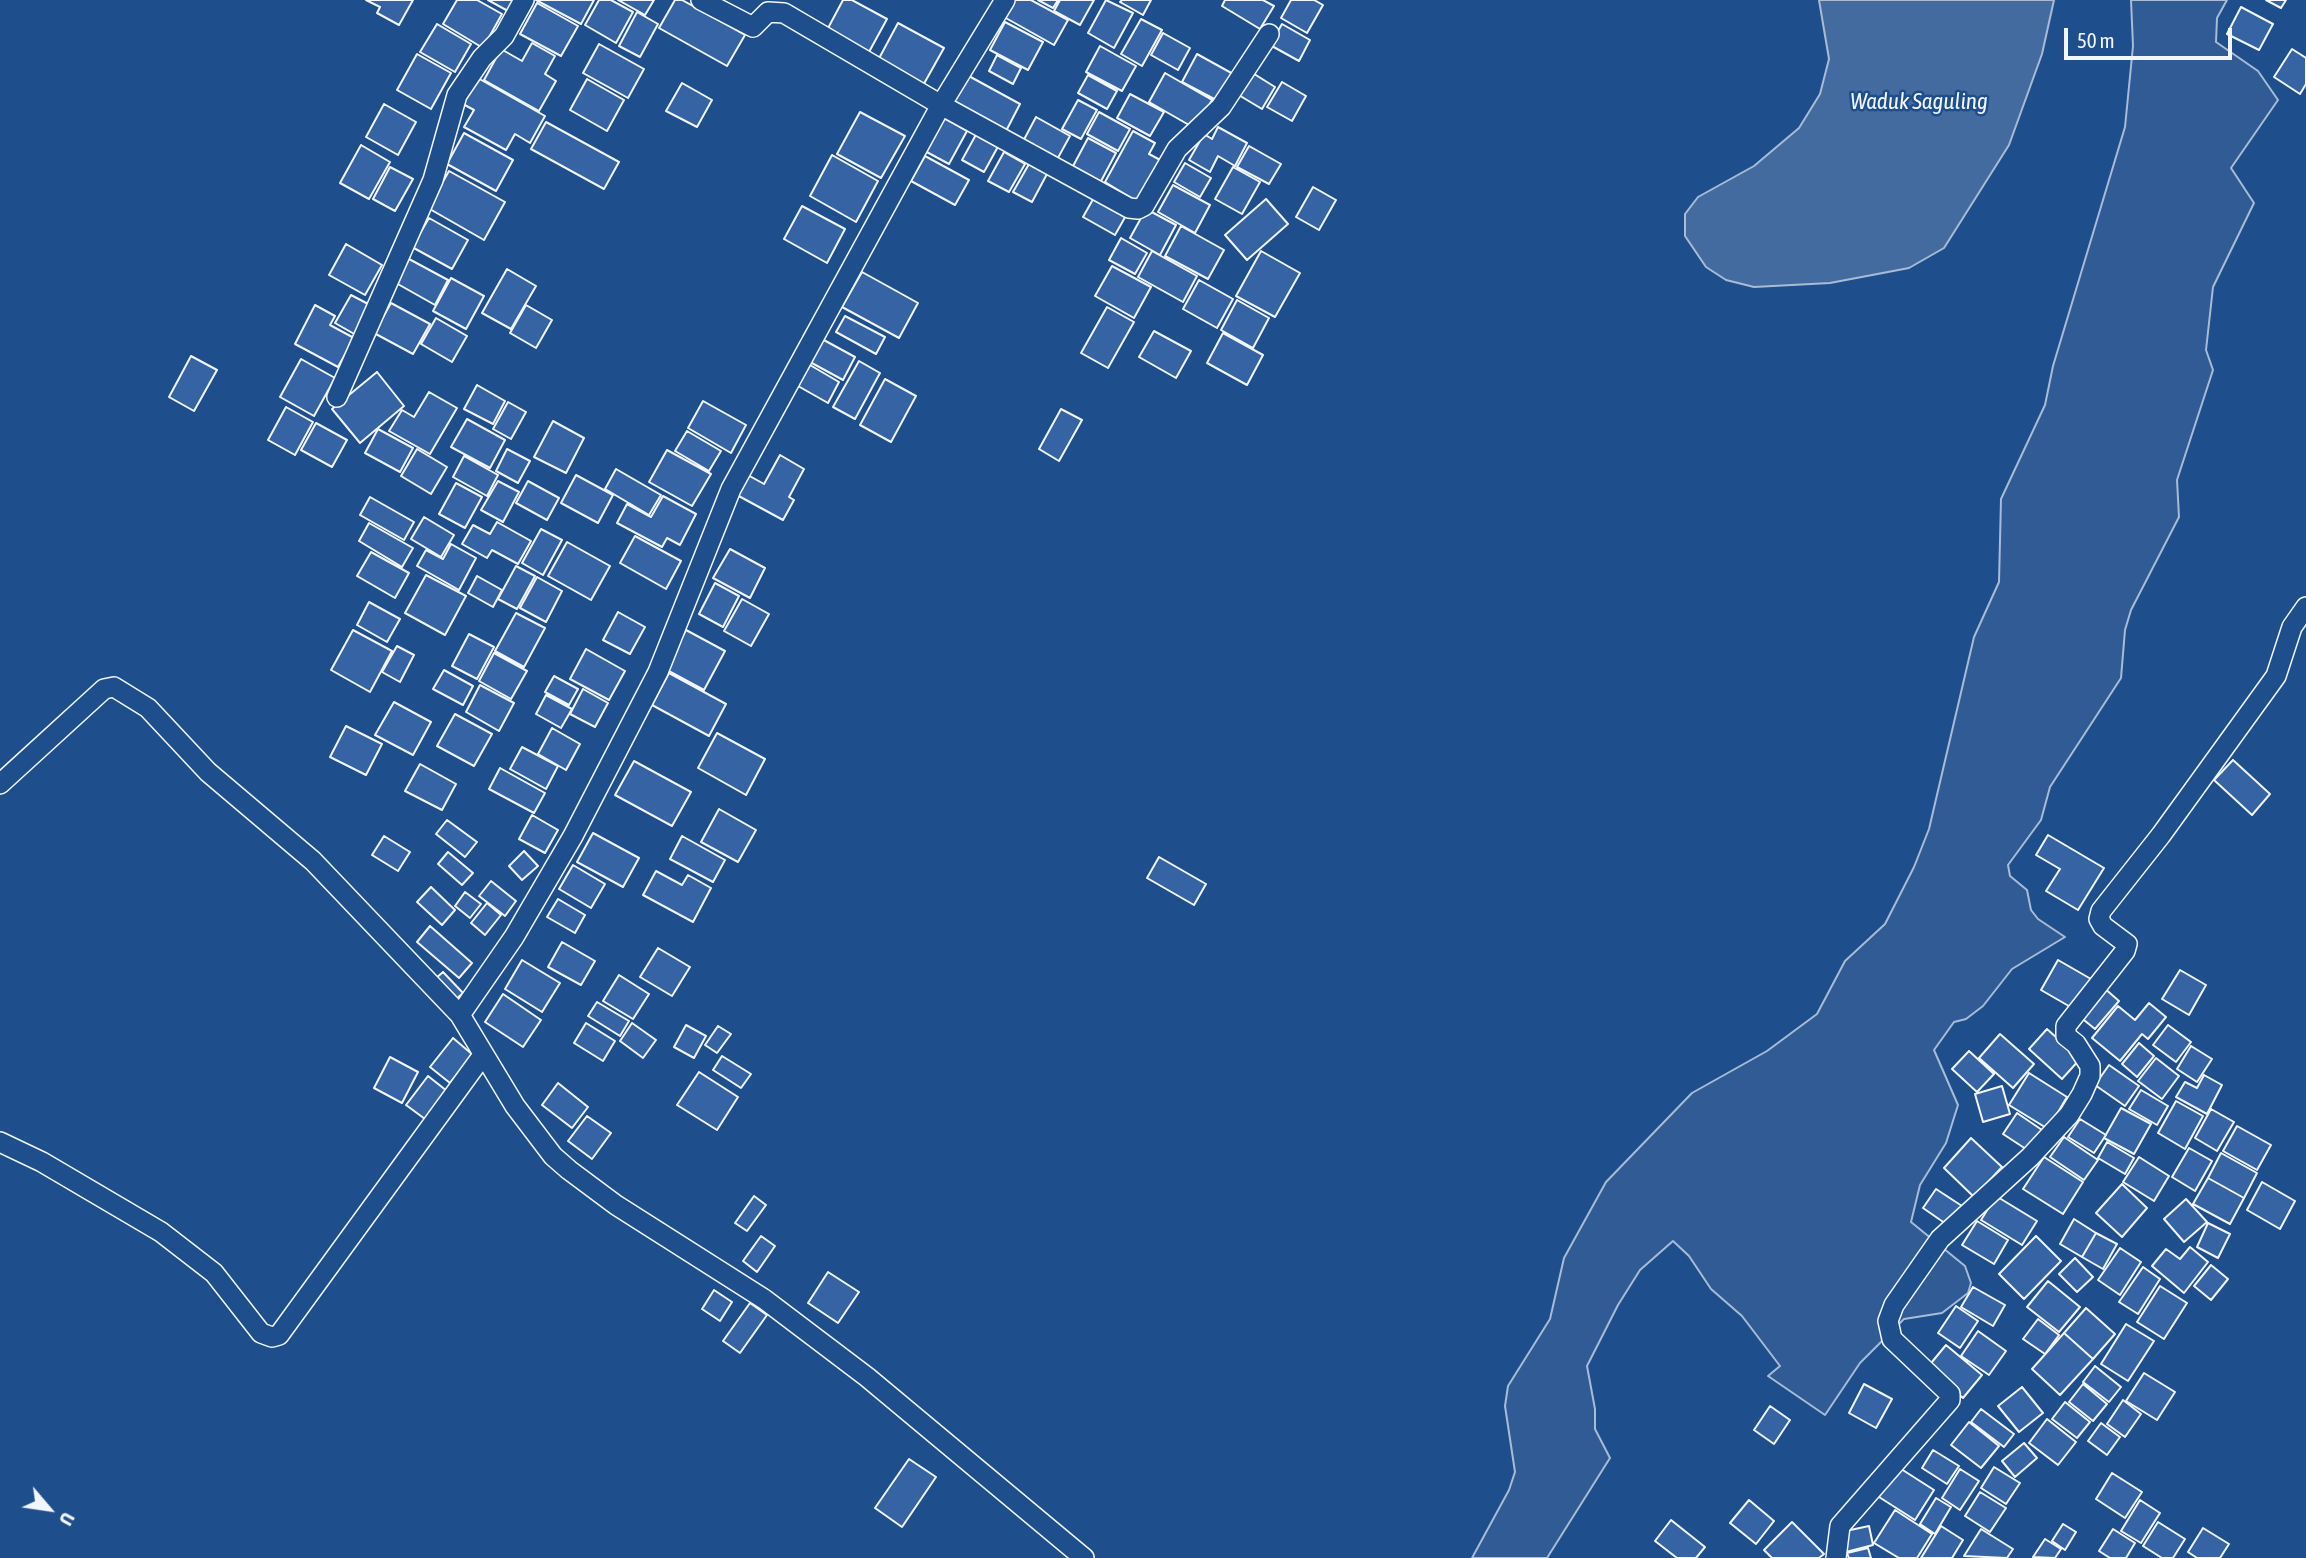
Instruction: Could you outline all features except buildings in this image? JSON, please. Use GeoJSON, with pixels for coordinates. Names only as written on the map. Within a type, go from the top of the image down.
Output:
{"type":"FeatureCollection","features":[{"type":"Feature","properties":{"kind":"street"},"geometry":{"type":"LineString","coordinates":[[337,397],[433,180],[457,95],[482,58],[504,36],[524,0]]}},
{"type":"Feature","properties":{"kind":"street"},"geometry":{"type":"LineString","coordinates":[[701,0],[753,27],[771,11],[783,13],[941,105],[1129,208],[1138,209],[1144,206],[1175,152],[1221,107],[1269,34]]}},
{"type":"Feature","properties":{"kind":"street"},"geometry":{"type":"LineString","coordinates":[[460,1015],[514,937],[573,836],[659,672],[731,489],[941,105],[1005,0]]}},
{"type":"Feature","properties":{"kind":"street"},"geometry":{"type":"LineString","coordinates":[[1836,1558],[1840,1526],[1950,1400],[1950,1394],[1892,1339],[1888,1321],[1894,1305],[1940,1239],[2030,1157],[2069,1115],[2082,1094],[2090,1076],[2090,1066],[2076,1044],[2066,1035],[2066,1026],[2125,951],[2127,944],[2104,926],[2099,919],[2101,911],[2161,835],[2276,676],[2283,662],[2292,627],[2306,607]]}},
{"type":"Feature","properties":{"kind":"street"},"geometry":{"type":"LineString","coordinates":[[0,784],[104,689],[114,687],[148,708],[208,772],[313,861],[460,1015],[536,1135],[569,1170],[616,1205],[774,1307],[867,1377],[1084,1558]]}},
{"type":"Feature","properties":{"kind":"street"},"geometry":{"type":"LineString","coordinates":[[0,1142],[41,1161],[162,1232],[214,1273],[261,1333],[272,1338],[279,1335],[483,1055]]}},
{"type":"Feature","properties":{"kind":"shaded area"},"geometry":{"type":"Polygon","coordinates":[[[2131,0],[2227,0],[2217,18],[2216,42],[2258,71],[2278,100],[2231,168],[2254,203],[2213,287],[2206,350],[2213,370],[2177,480],[2179,517],[2131,610],[2125,630],[2121,678],[2050,787],[2041,820],[2008,865],[2010,876],[2027,890],[2031,910],[2038,919],[2065,937],[2012,969],[1983,1006],[1966,1019],[1954,1022],[1934,1050],[1958,1105],[1946,1143],[1920,1185],[1911,1222],[1965,1266],[1971,1283],[1968,1293],[1942,1313],[1904,1319],[1860,1363],[1825,1415],[1768,1376],[1780,1366],[1742,1316],[1711,1289],[1689,1256],[1673,1241],[1640,1270],[1618,1305],[1587,1366],[1595,1409],[1595,1429],[1610,1458],[1547,1558],[1472,1558],[1509,1490],[1515,1472],[1505,1406],[1508,1386],[1550,1319],[1564,1258],[1606,1182],[1692,1093],[1767,1051],[1817,1014],[1845,961],[1885,924],[1914,867],[1929,829],[1974,637],[1999,582],[2001,499],[2045,405],[2053,366],[2125,127],[2133,46],[2131,0]]]}},
{"type":"Feature","properties":{"kind":"water","name":"Waduk Saguling"},"geometry":{"type":"Polygon","coordinates":[[[1819,0],[2054,0],[2042,54],[2009,145],[1944,248],[1909,268],[1830,283],[1754,287],[1726,280],[1706,267],[1685,236],[1685,214],[1698,197],[1754,166],[1799,128],[1820,94],[1829,59],[1819,0]]]}}]}
